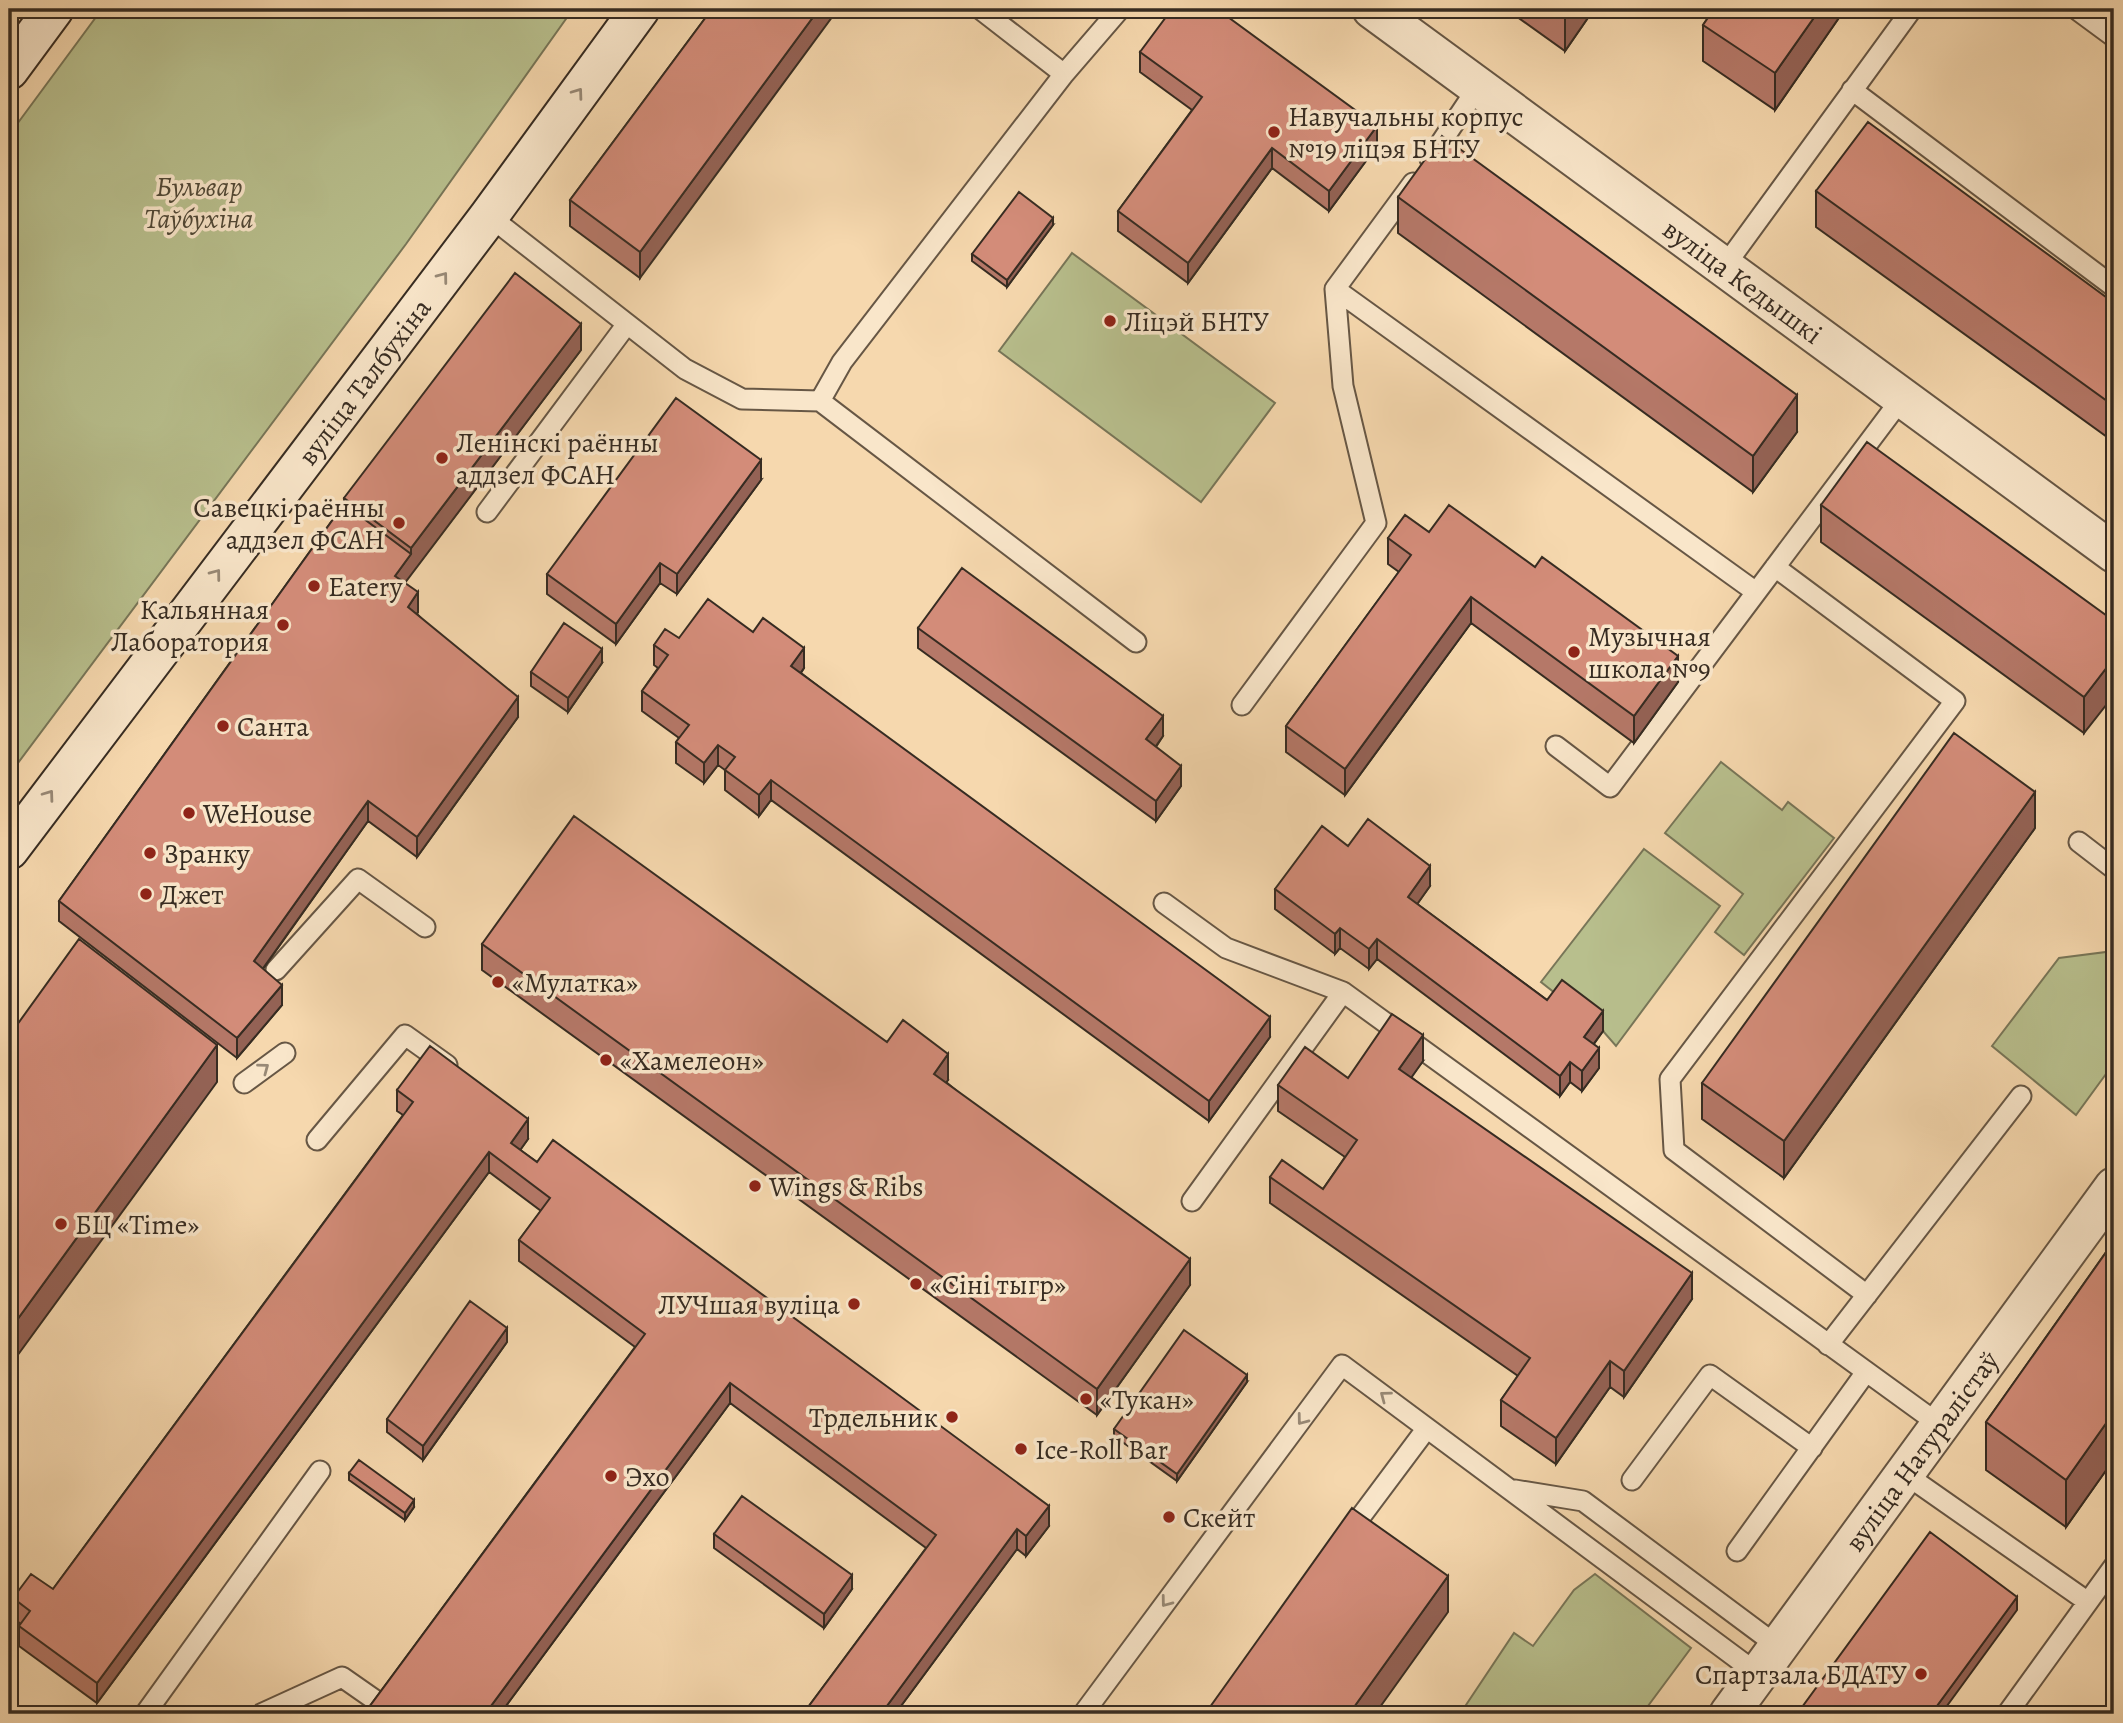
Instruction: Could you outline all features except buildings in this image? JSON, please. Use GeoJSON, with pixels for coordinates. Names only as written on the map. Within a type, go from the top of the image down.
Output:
{"type":"FeatureCollection","features":[{"type":"Feature","properties":{"kind":"street"},"geometry":{"type":"LineString","coordinates":[[9,70],[54,9]]}},
{"type":"Feature","properties":{"kind":"street","name":"вуліца Талбухіна"},"geometry":{"type":"LineString","coordinates":[[9,850],[489,216],[640,9]]}},
{"type":"Feature","properties":{"kind":"street","name":"вуліца Кедышкі"},"geometry":{"type":"LineString","coordinates":[[1372,9],[2114,553]]}},
{"type":"Feature","properties":{"kind":"street","name":"вуліца Натуралістаў"},"geometry":{"type":"LineString","coordinates":[[1729,1714],[2114,1187]]}},
{"type":"Feature","properties":{"kind":"lane"},"geometry":{"type":"LineString","coordinates":[[980,9],[1064,74]]}},
{"type":"Feature","properties":{"kind":"lane"},"geometry":{"type":"LineString","coordinates":[[820,401],[842,362],[1064,74],[1119,9]]}},
{"type":"Feature","properties":{"kind":"lane"},"geometry":{"type":"LineString","coordinates":[[1724,267],[1912,9]]}},
{"type":"Feature","properties":{"kind":"lane"},"geometry":{"type":"LineString","coordinates":[[2076,9],[2114,37]]}},
{"type":"Feature","properties":{"kind":"lane"},"geometry":{"type":"LineString","coordinates":[[1242,705],[1376,523],[1343,386],[1335,289],[1436,151],[1478,86]]}},
{"type":"Feature","properties":{"kind":"lane"},"geometry":{"type":"LineString","coordinates":[[1852,90],[2114,287]]}},
{"type":"Feature","properties":{"kind":"lane"},"geometry":{"type":"LineString","coordinates":[[489,216],[685,369],[743,399],[820,401],[1136,642]]}},
{"type":"Feature","properties":{"kind":"lane"},"geometry":{"type":"LineString","coordinates":[[1335,289],[1756,592]]}},
{"type":"Feature","properties":{"kind":"lane"},"geometry":{"type":"LineString","coordinates":[[487,512],[626,324]]}},
{"type":"Feature","properties":{"kind":"lane"},"geometry":{"type":"LineString","coordinates":[[1556,746],[1610,787],[1902,398]]}},
{"type":"Feature","properties":{"kind":"lane"},"geometry":{"type":"LineString","coordinates":[[1775,567],[1955,701],[1670,1079],[1674,1150],[1867,1295]]}},
{"type":"Feature","properties":{"kind":"lane"},"geometry":{"type":"LineString","coordinates":[[2079,842],[2114,869]]}},
{"type":"Feature","properties":{"kind":"lane"},"geometry":{"type":"LineString","coordinates":[[276,970],[358,879],[425,927]]}},
{"type":"Feature","properties":{"kind":"lane"},"geometry":{"type":"LineString","coordinates":[[1164,903],[1226,948],[1343,992],[1940,1425]]}},
{"type":"Feature","properties":{"kind":"lane"},"geometry":{"type":"LineString","coordinates":[[1192,1200],[1343,992]]}},
{"type":"Feature","properties":{"kind":"lane"},"geometry":{"type":"LineString","coordinates":[[317,1140],[405,1035],[461,1075]]}},
{"type":"Feature","properties":{"kind":"lane"},"geometry":{"type":"LineString","coordinates":[[244,1083],[285,1053]]}},
{"type":"Feature","properties":{"kind":"lane"},"geometry":{"type":"LineString","coordinates":[[1828,1345],[2021,1096]]}},
{"type":"Feature","properties":{"kind":"lane"},"geometry":{"type":"LineString","coordinates":[[1083,1714],[1342,1365],[1511,1490],[1768,1661]]}},
{"type":"Feature","properties":{"kind":"lane"},"geometry":{"type":"LineString","coordinates":[[1737,1551],[1866,1373]]}},
{"type":"Feature","properties":{"kind":"lane"},"geometry":{"type":"LineString","coordinates":[[1632,1480],[1710,1375],[1812,1448]]}},
{"type":"Feature","properties":{"kind":"lane"},"geometry":{"type":"LineString","coordinates":[[1334,1552],[1427,1428]]}},
{"type":"Feature","properties":{"kind":"lane"},"geometry":{"type":"LineString","coordinates":[[145,1714],[320,1471]]}},
{"type":"Feature","properties":{"kind":"lane"},"geometry":{"type":"LineString","coordinates":[[1905,1474],[2088,1602]]}},
{"type":"Feature","properties":{"kind":"lane"},"geometry":{"type":"LineString","coordinates":[[1511,1490],[1583,1501],[1768,1661]]}},
{"type":"Feature","properties":{"kind":"lane"},"geometry":{"type":"LineString","coordinates":[[2007,1714],[2114,1566]]}},
{"type":"Feature","properties":{"kind":"lane"},"geometry":{"type":"LineString","coordinates":[[261,1714],[342,1677],[385,1707]]}},
{"type":"Feature","properties":{"kind":"green space","name":"Бульвар Таўбухіна"},"geometry":{"type":"Polygon","coordinates":[[[102,9],[573,9],[406,244],[9,775],[9,135],[102,9]]]}},
{"type":"Feature","properties":{"kind":"green space"},"geometry":{"type":"Polygon","coordinates":[[[1072,253],[1275,403],[1201,502],[999,351],[1072,253]]]}},
{"type":"Feature","properties":{"kind":"green space"},"geometry":{"type":"Polygon","coordinates":[[[1721,762],[1782,810],[1788,802],[1834,838],[1744,955],[1715,932],[1743,894],[1665,833],[1721,762]]]}},
{"type":"Feature","properties":{"kind":"green space"},"geometry":{"type":"Polygon","coordinates":[[[1644,849],[1720,906],[1616,1046],[1603,1031],[1541,982],[1644,849]]]}},
{"type":"Feature","properties":{"kind":"green space"},"geometry":{"type":"Polygon","coordinates":[[[2114,951],[2114,1063],[2076,1115],[1992,1046],[2059,958],[2114,951]]]}},
{"type":"Feature","properties":{"kind":"green space"},"geometry":{"type":"Polygon","coordinates":[[[1595,1574],[1691,1648],[1642,1714],[1460,1714],[1514,1633],[1533,1646],[1574,1590],[1595,1574]]]}},
{"type":"Feature","properties":{"kind":"place","name":"Навучальны корпус №19 ліцэя БНТУ"},"geometry":{"type":"Point","coordinates":[1274,132]}},
{"type":"Feature","properties":{"kind":"place","name":"Ліцэй БНТУ"},"geometry":{"type":"Point","coordinates":[1110,321]}},
{"type":"Feature","properties":{"kind":"place","name":"Ленінскі раённы аддзел ФСАН"},"geometry":{"type":"Point","coordinates":[442,458]}},
{"type":"Feature","properties":{"kind":"place","name":"Савецкі раённы аддзел ФСАН"},"geometry":{"type":"Point","coordinates":[399,523]}},
{"type":"Feature","properties":{"kind":"place","name":"Eatery"},"geometry":{"type":"Point","coordinates":[314,586]}},
{"type":"Feature","properties":{"kind":"place","name":"Кальянная Лаборатория"},"geometry":{"type":"Point","coordinates":[283,625]}},
{"type":"Feature","properties":{"kind":"place","name":"Музычная школа №9"},"geometry":{"type":"Point","coordinates":[1574,652]}},
{"type":"Feature","properties":{"kind":"place","name":"Санта"},"geometry":{"type":"Point","coordinates":[223,726]}},
{"type":"Feature","properties":{"kind":"place","name":"WeHouse"},"geometry":{"type":"Point","coordinates":[189,813]}},
{"type":"Feature","properties":{"kind":"place","name":"Зранку"},"geometry":{"type":"Point","coordinates":[150,853]}},
{"type":"Feature","properties":{"kind":"place","name":"Джет"},"geometry":{"type":"Point","coordinates":[146,894]}},
{"type":"Feature","properties":{"kind":"place","name":"«Мулатка»"},"geometry":{"type":"Point","coordinates":[498,982]}},
{"type":"Feature","properties":{"kind":"place","name":"«Хамелеон»"},"geometry":{"type":"Point","coordinates":[606,1060]}},
{"type":"Feature","properties":{"kind":"place","name":"Wings & Ribs"},"geometry":{"type":"Point","coordinates":[755,1186]}},
{"type":"Feature","properties":{"kind":"place","name":"БЦ «Time»"},"geometry":{"type":"Point","coordinates":[61,1224]}},
{"type":"Feature","properties":{"kind":"place","name":"«Сіні тыгр»"},"geometry":{"type":"Point","coordinates":[916,1284]}},
{"type":"Feature","properties":{"kind":"place","name":"ЛУЧшая вуліца"},"geometry":{"type":"Point","coordinates":[854,1304]}},
{"type":"Feature","properties":{"kind":"place","name":"«Тукан»"},"geometry":{"type":"Point","coordinates":[1086,1399]}},
{"type":"Feature","properties":{"kind":"place","name":"Трдельник"},"geometry":{"type":"Point","coordinates":[952,1417]}},
{"type":"Feature","properties":{"kind":"place","name":"Ice-Roll Bar"},"geometry":{"type":"Point","coordinates":[1021,1449]}},
{"type":"Feature","properties":{"kind":"place","name":"Эхо"},"geometry":{"type":"Point","coordinates":[611,1476]}},
{"type":"Feature","properties":{"kind":"place","name":"Скейт"},"geometry":{"type":"Point","coordinates":[1169,1517]}},
{"type":"Feature","properties":{"kind":"place","name":"Спартзала БДАТУ"},"geometry":{"type":"Point","coordinates":[1921,1674]}}]}
